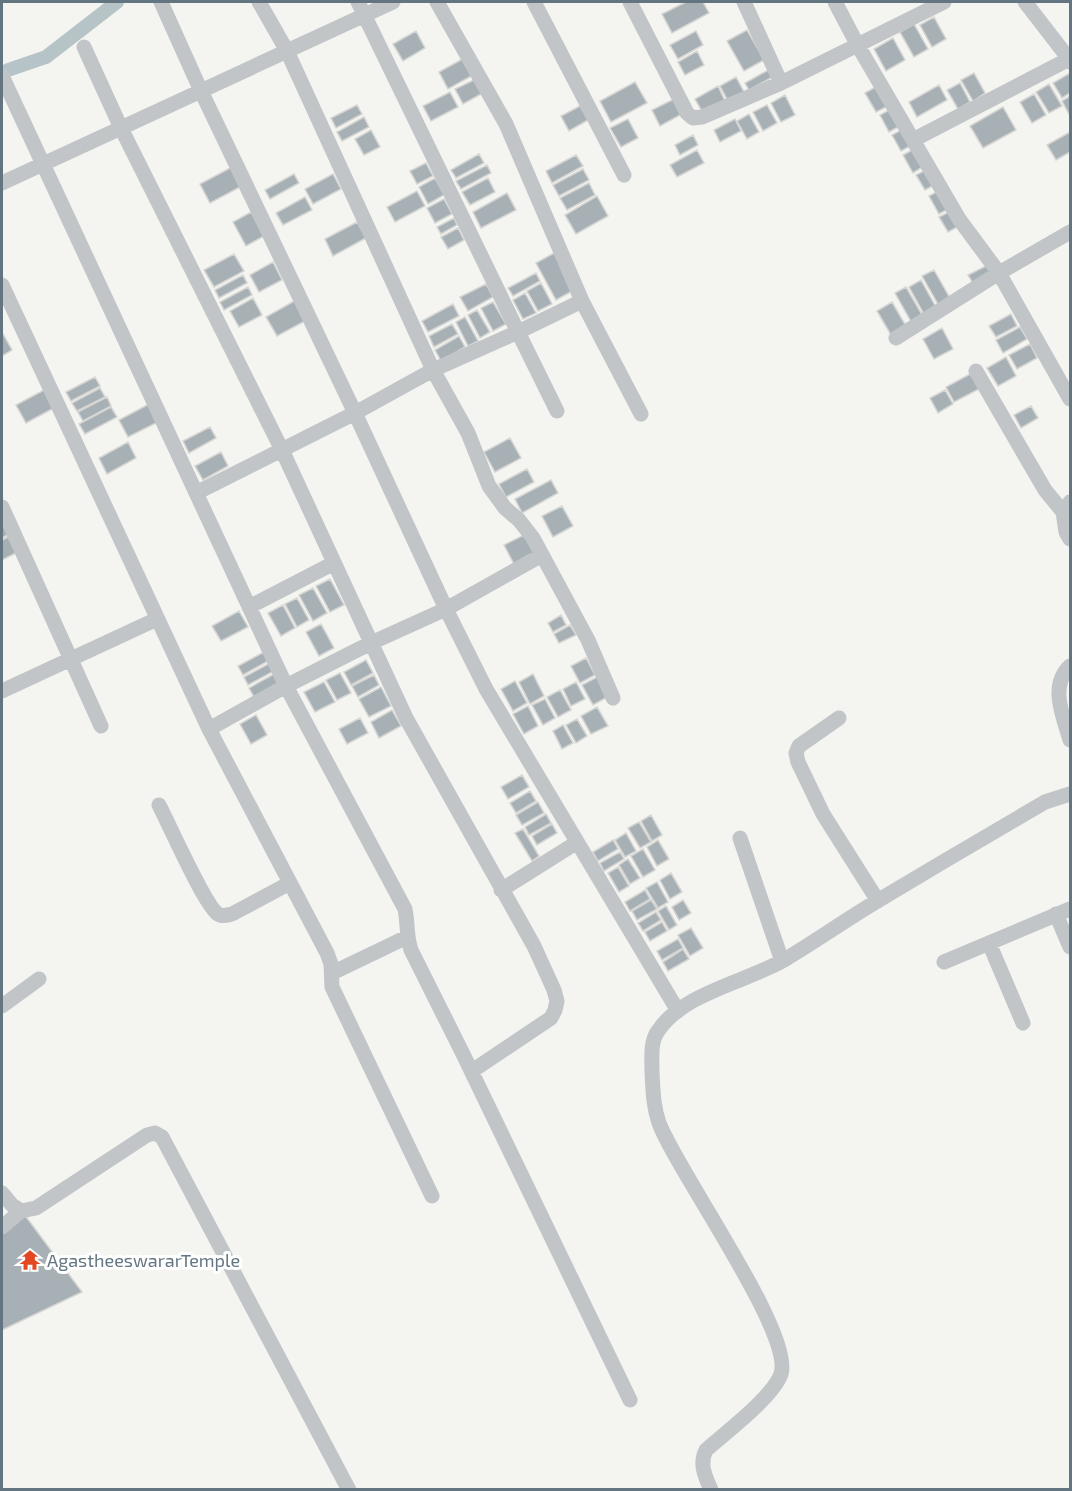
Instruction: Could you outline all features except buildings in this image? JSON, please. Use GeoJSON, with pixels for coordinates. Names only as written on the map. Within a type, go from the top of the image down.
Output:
{"type":"FeatureCollection","features":[{"type":"Feature","properties":{"kind":"street"},"geometry":{"type":"LineString","coordinates":[[161,2],[446,609],[486,689],[678,1011]]}},
{"type":"Feature","properties":{"kind":"street"},"geometry":{"type":"LineString","coordinates":[[259,2],[287,51],[433,370],[468,433],[495,496],[526,528],[542,555],[588,640],[613,698]]}},
{"type":"Feature","properties":{"kind":"street"},"geometry":{"type":"LineString","coordinates":[[2,183],[287,51],[361,8],[393,2]]}},
{"type":"Feature","properties":{"kind":"street"},"geometry":{"type":"LineString","coordinates":[[437,2],[506,124],[582,301],[641,414]]}},
{"type":"Feature","properties":{"kind":"street"},"geometry":{"type":"LineString","coordinates":[[534,2],[624,175]]}},
{"type":"Feature","properties":{"kind":"street"},"geometry":{"type":"LineString","coordinates":[[630,2],[687,113],[693,118],[702,117],[781,83],[935,3]]}},
{"type":"Feature","properties":{"kind":"street"},"geometry":{"type":"LineString","coordinates":[[744,2],[781,83]]}},
{"type":"Feature","properties":{"kind":"street"},"geometry":{"type":"LineString","coordinates":[[835,2],[959,219],[999,273],[1071,399]]}},
{"type":"Feature","properties":{"kind":"street"},"geometry":{"type":"LineString","coordinates":[[913,140],[1070,60],[1025,2]]}},
{"type":"Feature","properties":{"kind":"street"},"geometry":{"type":"LineString","coordinates":[[361,8],[557,411]]}},
{"type":"Feature","properties":{"kind":"street"},"geometry":{"type":"LineString","coordinates":[[84,47],[121,128],[282,450],[406,718],[534,946],[554,990],[557,1000],[551,1018],[472,1071]]}},
{"type":"Feature","properties":{"kind":"street"},"geometry":{"type":"LineString","coordinates":[[2,76],[286,686],[405,909],[408,922],[407,937],[411,950],[472,1071],[630,1400]]}},
{"type":"Feature","properties":{"kind":"street"},"geometry":{"type":"LineString","coordinates":[[896,338],[999,273],[1071,232]]}},
{"type":"Feature","properties":{"kind":"street"},"geometry":{"type":"LineString","coordinates":[[2,285],[209,729],[327,953],[332,973],[332,987],[432,1196]]}},
{"type":"Feature","properties":{"kind":"street"},"geometry":{"type":"LineString","coordinates":[[196,493],[355,413],[433,370],[582,301]]}},
{"type":"Feature","properties":{"kind":"street"},"geometry":{"type":"LineString","coordinates":[[976,371],[1045,490],[1067,507],[1066,532],[1071,539]]}},
{"type":"Feature","properties":{"kind":"street"},"geometry":{"type":"LineString","coordinates":[[2,507],[101,726]]}},
{"type":"Feature","properties":{"kind":"street"},"geometry":{"type":"LineString","coordinates":[[209,729],[286,686],[371,643],[446,609],[542,555]]}},
{"type":"Feature","properties":{"kind":"street"},"geometry":{"type":"LineString","coordinates":[[249,607],[334,563]]}},
{"type":"Feature","properties":{"kind":"street"},"geometry":{"type":"LineString","coordinates":[[2,691],[158,619]]}},
{"type":"Feature","properties":{"kind":"street"},"geometry":{"type":"LineString","coordinates":[[1071,666],[1059,681],[1059,698],[1071,740]]}},
{"type":"Feature","properties":{"kind":"street"},"geometry":{"type":"LineString","coordinates":[[839,717],[799,746],[796,753],[798,762],[823,814],[878,901]]}},
{"type":"Feature","properties":{"kind":"street"},"geometry":{"type":"LineString","coordinates":[[711,1490],[703,1472],[702,1458],[706,1450],[768,1395],[781,1375],[782,1364],[779,1344],[741,1268],[673,1154],[659,1122],[654,1105],[651,1053],[656,1033],[678,1011],[699,998],[782,961],[1045,802],[1071,794]]}},
{"type":"Feature","properties":{"kind":"street"},"geometry":{"type":"LineString","coordinates":[[159,805],[204,897],[217,914],[223,916],[232,914],[290,883]]}},
{"type":"Feature","properties":{"kind":"street"},"geometry":{"type":"LineString","coordinates":[[740,838],[782,961]]}},
{"type":"Feature","properties":{"kind":"street"},"geometry":{"type":"LineString","coordinates":[[501,890],[576,843]]}},
{"type":"Feature","properties":{"kind":"street"},"geometry":{"type":"LineString","coordinates":[[944,962],[1063,912],[1071,947]]}},
{"type":"Feature","properties":{"kind":"street"},"geometry":{"type":"LineString","coordinates":[[332,973],[407,937]]}},
{"type":"Feature","properties":{"kind":"street"},"geometry":{"type":"LineString","coordinates":[[989,943],[1023,1023]]}},
{"type":"Feature","properties":{"kind":"street"},"geometry":{"type":"LineString","coordinates":[[2,1006],[39,979]]}},
{"type":"Feature","properties":{"kind":"street"},"geometry":{"type":"LineString","coordinates":[[2,1227],[21,1211],[36,1208],[147,1135],[155,1133],[162,1137],[349,1490]]}},
{"type":"Feature","properties":{"kind":"street"},"geometry":{"type":"LineString","coordinates":[[2,1193],[12,1205],[21,1211]]}},
{"type":"Feature","properties":{"kind":"waterway"},"geometry":{"type":"LineString","coordinates":[[8,70],[46,57],[117,2]]}},
{"type":"Feature","properties":{"kind":"place","name":"AgastheeswararTemple"},"geometry":{"type":"Point","coordinates":[30,1260]}}]}
